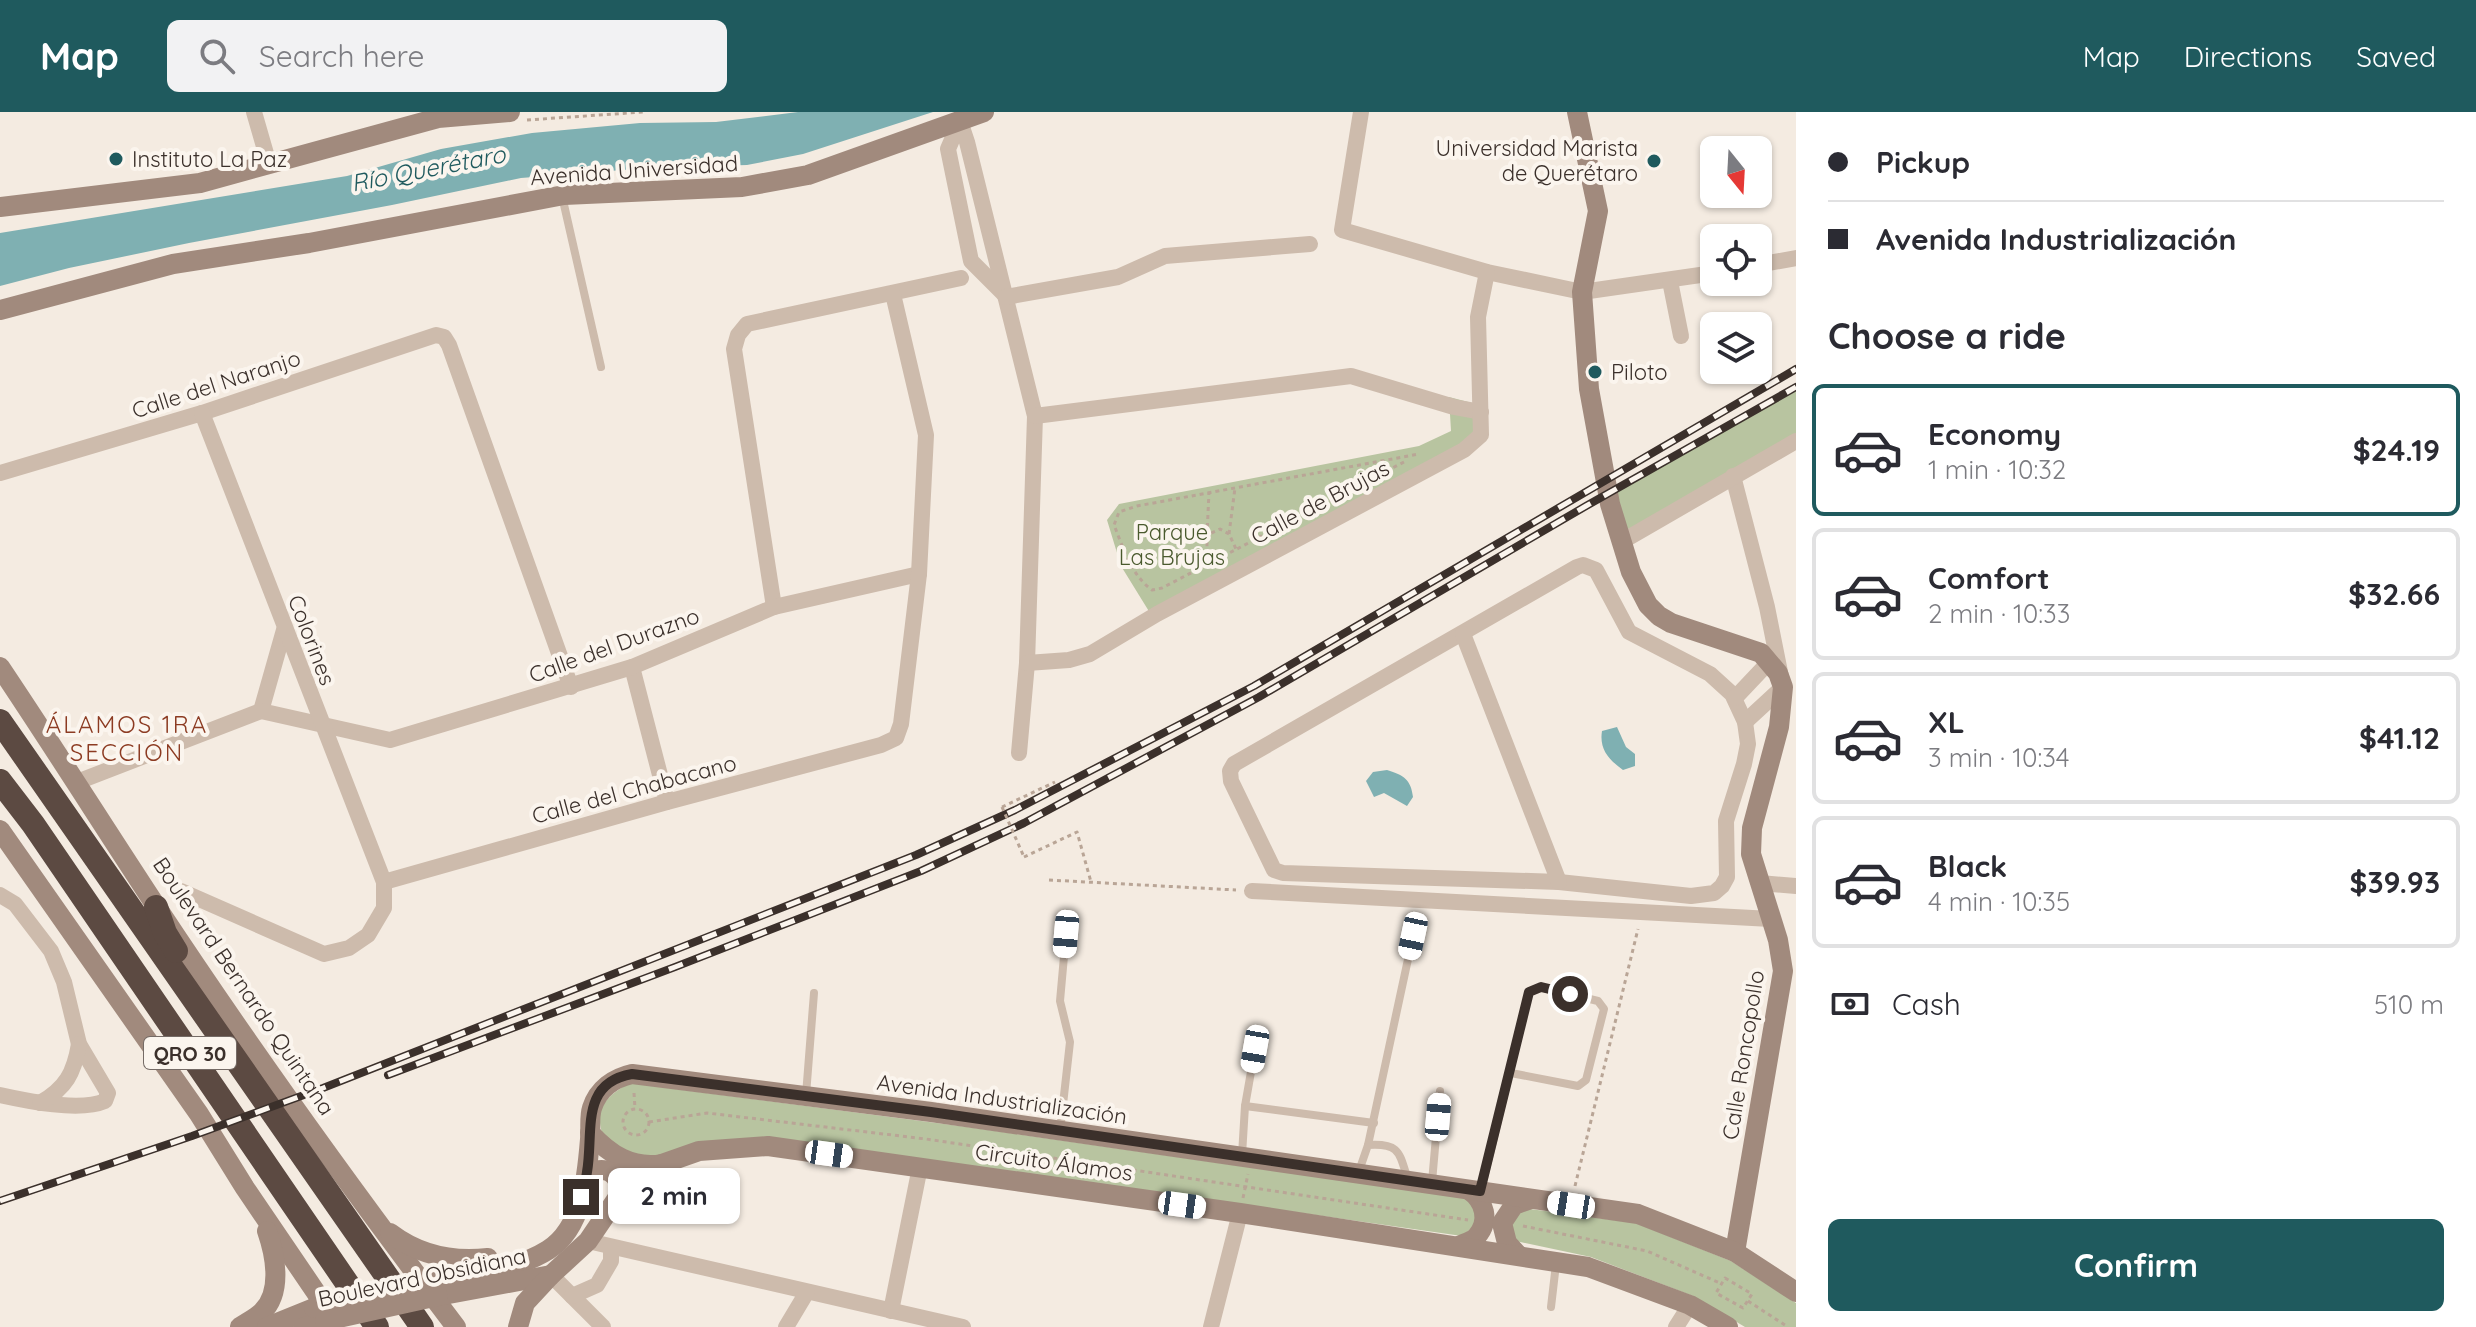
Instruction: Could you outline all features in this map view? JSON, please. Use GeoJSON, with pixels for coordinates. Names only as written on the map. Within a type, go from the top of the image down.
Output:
{"type":"FeatureCollection","features":[{"type":"Feature","properties":{"kind":"highway","name":"Boulevard Bernardo Quintana"},"geometry":{"type":"LineString","coordinates":[[0,721],[422,1327]]}},
{"type":"Feature","properties":{"kind":"highway","name":"QRO 30"},"geometry":{"type":"LineString","coordinates":[[0,781],[33,824],[377,1327]]}},
{"type":"Feature","properties":{"kind":"highway"},"geometry":{"type":"LineString","coordinates":[[156,907],[165,933],[209,1005],[219,1034]]}},
{"type":"Feature","properties":{"kind":"street"},"geometry":{"type":"LineString","coordinates":[[254,112],[269,164]]}},
{"type":"Feature","properties":{"kind":"street"},"geometry":{"type":"LineString","coordinates":[[0,207],[200,183],[438,118],[510,112]]}},
{"type":"Feature","properties":{"kind":"street","name":"Avenida Universidad"},"geometry":{"type":"LineString","coordinates":[[0,310],[173,264],[309,243],[561,195],[742,187],[808,175],[960,115],[984,112]]}},
{"type":"Feature","properties":{"kind":"street"},"geometry":{"type":"LineString","coordinates":[[1361,112],[1342,230],[1487,272],[1582,292],[1700,276]]}},
{"type":"Feature","properties":{"kind":"street"},"geometry":{"type":"LineString","coordinates":[[1577,112],[1598,211],[1582,292],[1589,389],[1610,504],[1621,542],[1642,594],[1659,616],[1671,623],[1761,653],[1778,673],[1783,687]]}},
{"type":"Feature","properties":{"kind":"street"},"geometry":{"type":"LineString","coordinates":[[960,115],[948,149],[971,261],[1006,297]]}},
{"type":"Feature","properties":{"kind":"street"},"geometry":{"type":"LineString","coordinates":[[960,115],[1035,416],[1027,663],[1019,753]]}},
{"type":"Feature","properties":{"kind":"street"},"geometry":{"type":"LineString","coordinates":[[1006,297],[1118,277],[1165,256],[1310,244]]}},
{"type":"Feature","properties":{"kind":"street"},"geometry":{"type":"LineString","coordinates":[[1772,262],[1796,258]]}},
{"type":"Feature","properties":{"kind":"street","name":"Calle de Brujas"},"geometry":{"type":"LineString","coordinates":[[1027,663],[1069,660],[1090,654],[1157,614],[1464,450],[1481,435],[1478,317],[1487,272]]}},
{"type":"Feature","properties":{"kind":"street"},"geometry":{"type":"LineString","coordinates":[[774,607],[734,349],[738,335],[747,324],[961,278]]}},
{"type":"Feature","properties":{"kind":"street"},"geometry":{"type":"LineString","coordinates":[[1670,281],[1681,336]]}},
{"type":"Feature","properties":{"kind":"street"},"geometry":{"type":"LineString","coordinates":[[893,294],[926,435],[919,574]]}},
{"type":"Feature","properties":{"kind":"street","name":"Calle del Naranjo"},"geometry":{"type":"LineString","coordinates":[[0,473],[202,413],[436,335],[444,337],[571,687]]}},
{"type":"Feature","properties":{"kind":"street"},"geometry":{"type":"LineString","coordinates":[[1035,416],[1351,376],[1481,412]]}},
{"type":"Feature","properties":{"kind":"street","name":"Colorines"},"geometry":{"type":"LineString","coordinates":[[202,413],[384,882]]}},
{"type":"Feature","properties":{"kind":"street"},"geometry":{"type":"LineString","coordinates":[[1621,542],[1796,441]]}},
{"type":"Feature","properties":{"kind":"street"},"geometry":{"type":"LineString","coordinates":[[1733,476],[1767,607],[1783,687]]}},
{"type":"Feature","properties":{"kind":"street"},"geometry":{"type":"LineString","coordinates":[[1590,566],[1599,577],[1629,632],[1710,674],[1735,698],[1745,722],[1748,744],[1726,821],[1727,877],[1714,893],[1691,896],[1559,882],[1283,873],[1274,870],[1231,781],[1230,771],[1234,764],[1577,567],[1590,566]]}},
{"type":"Feature","properties":{"kind":"street","name":"Calle del Durazno"},"geometry":{"type":"LineString","coordinates":[[261,711],[390,740],[632,667],[774,607],[919,574]]}},
{"type":"Feature","properties":{"kind":"street","name":"Calle del Chabacano"},"geometry":{"type":"LineString","coordinates":[[384,882],[881,745],[896,738],[901,724],[919,574]]}},
{"type":"Feature","properties":{"kind":"street"},"geometry":{"type":"LineString","coordinates":[[77,782],[261,711],[284,630]]}},
{"type":"Feature","properties":{"kind":"street"},"geometry":{"type":"LineString","coordinates":[[1463,634],[1559,882]]}},
{"type":"Feature","properties":{"kind":"street"},"geometry":{"type":"LineString","coordinates":[[1735,698],[1769,662]]}},
{"type":"Feature","properties":{"kind":"street","name":"Boulevard Bernardo Quintana"},"geometry":{"type":"LineString","coordinates":[[0,667],[156,907],[378,1224],[456,1327]]}},
{"type":"Feature","properties":{"kind":"street"},"geometry":{"type":"LineString","coordinates":[[632,667],[667,802]]}},
{"type":"Feature","properties":{"kind":"street"},"geometry":{"type":"LineString","coordinates":[[1745,722],[1783,687]]}},
{"type":"Feature","properties":{"kind":"street","name":"Calle Roncopollo"},"geometry":{"type":"LineString","coordinates":[[1735,1252],[1783,971],[1778,940],[1751,854],[1752,828],[1779,727],[1783,687]]}},
{"type":"Feature","properties":{"kind":"street"},"geometry":{"type":"LineString","coordinates":[[0,830],[199,1114],[326,1318]]}},
{"type":"Feature","properties":{"kind":"street"},"geometry":{"type":"LineString","coordinates":[[181,891],[324,954],[349,948],[368,935],[384,908],[384,882]]}},
{"type":"Feature","properties":{"kind":"street"},"geometry":{"type":"LineString","coordinates":[[1760,883],[1796,886]]}},
{"type":"Feature","properties":{"kind":"street"},"geometry":{"type":"LineString","coordinates":[[1252,891],[1771,919]]}},
{"type":"Feature","properties":{"kind":"street"},"geometry":{"type":"LineString","coordinates":[[0,895],[15,904],[51,951],[64,982],[79,1044],[108,1093],[105,1101],[97,1105],[39,1103],[0,1095]]}},
{"type":"Feature","properties":{"kind":"street"},"geometry":{"type":"LineString","coordinates":[[39,1103],[56,1094],[69,1080],[79,1044]]}},
{"type":"Feature","properties":{"kind":"street","name":"Avenida Industrialización"},"geometry":{"type":"LineString","coordinates":[[433,1288],[523,1264],[551,1248],[574,1220],[587,1173],[590,1111],[602,1090],[622,1076],[632,1074],[1060,1131],[1638,1214],[1735,1252],[1796,1292]]}},
{"type":"Feature","properties":{"kind":"street"},"geometry":{"type":"LineString","coordinates":[[590,1133],[604,1148],[630,1162],[646,1166],[662,1164]]}},
{"type":"Feature","properties":{"kind":"street","name":"Circuito Álamos"},"geometry":{"type":"LineString","coordinates":[[518,1327],[525,1303],[588,1241],[622,1191],[662,1164],[699,1151],[768,1146],[1240,1213],[1588,1267],[1728,1327]]}},
{"type":"Feature","properties":{"kind":"street"},"geometry":{"type":"LineString","coordinates":[[891,1311],[920,1167]]}},
{"type":"Feature","properties":{"kind":"street"},"geometry":{"type":"LineString","coordinates":[[587,1173],[600,1169],[610,1172],[618,1178],[622,1191]]}},
{"type":"Feature","properties":{"kind":"street"},"geometry":{"type":"LineString","coordinates":[[240,1327],[264,1311],[272,1293],[276,1271],[267,1230],[245,1188]]}},
{"type":"Feature","properties":{"kind":"street"},"geometry":{"type":"LineString","coordinates":[[1475,1190],[1507,1243],[1518,1255]]}},
{"type":"Feature","properties":{"kind":"street"},"geometry":{"type":"LineString","coordinates":[[1459,1246],[1476,1239],[1514,1205],[1531,1199]]}},
{"type":"Feature","properties":{"kind":"street"},"geometry":{"type":"LineString","coordinates":[[1211,1327],[1240,1213]]}},
{"type":"Feature","properties":{"kind":"street"},"geometry":{"type":"LineString","coordinates":[[378,1224],[422,1252],[466,1261],[551,1248]]}},
{"type":"Feature","properties":{"kind":"street"},"geometry":{"type":"LineString","coordinates":[[588,1241],[961,1327]]}},
{"type":"Feature","properties":{"kind":"street"},"geometry":{"type":"LineString","coordinates":[[572,1296],[597,1285],[611,1261],[611,1247]]}},
{"type":"Feature","properties":{"kind":"street"},"geometry":{"type":"LineString","coordinates":[[551,1275],[603,1327]]}},
{"type":"Feature","properties":{"kind":"street","name":"Boulevard Obsidiana"},"geometry":{"type":"LineString","coordinates":[[304,1327],[433,1288],[551,1275]]}},
{"type":"Feature","properties":{"kind":"street"},"geometry":{"type":"LineString","coordinates":[[786,1327],[807,1292]]}},
{"type":"Feature","properties":{"kind":"street"},"geometry":{"type":"LineString","coordinates":[[1676,1327],[1698,1315]]}},
{"type":"Feature","properties":{"kind":"street","name":"Boulevard Obsidiana"},"geometry":{"type":"LineString","coordinates":[[267,1327],[326,1318]]}},
{"type":"Feature","properties":{"kind":"lane"},"geometry":{"type":"LineString","coordinates":[[561,195],[601,367]]}},
{"type":"Feature","properties":{"kind":"lane"},"geometry":{"type":"LineString","coordinates":[[1060,1131],[1070,1042],[1060,1001],[1066,934]]}},
{"type":"Feature","properties":{"kind":"lane"},"geometry":{"type":"LineString","coordinates":[[1358,1174],[1374,1123],[1413,936]]}},
{"type":"Feature","properties":{"kind":"lane"},"geometry":{"type":"LineString","coordinates":[[1475,1190],[1511,1073],[1529,992],[1541,987],[1598,1001],[1604,1009],[1586,1080],[1578,1086],[1511,1073]]}},
{"type":"Feature","properties":{"kind":"lane"},"geometry":{"type":"LineString","coordinates":[[806,1096],[814,993]]}},
{"type":"Feature","properties":{"kind":"lane"},"geometry":{"type":"LineString","coordinates":[[1246,1158],[1245,1106],[1255,1049]]}},
{"type":"Feature","properties":{"kind":"lane"},"geometry":{"type":"LineString","coordinates":[[1432,1184],[1440,1091]]}},
{"type":"Feature","properties":{"kind":"lane"},"geometry":{"type":"LineString","coordinates":[[1245,1106],[1374,1123]]}},
{"type":"Feature","properties":{"kind":"lane"},"geometry":{"type":"LineString","coordinates":[[1368,1145],[1388,1144],[1397,1151],[1408,1181]]}},
{"type":"Feature","properties":{"kind":"lane"},"geometry":{"type":"LineString","coordinates":[[1551,1307],[1556,1261]]}},
{"type":"Feature","properties":{"kind":"path"},"geometry":{"type":"LineString","coordinates":[[1419,454],[1162,588],[1152,590],[1143,584],[1130,563],[1114,525],[1119,512],[1209,492],[1235,488],[1419,454]]}},
{"type":"Feature","properties":{"kind":"path"},"geometry":{"type":"LineString","coordinates":[[1235,488],[1229,534],[1236,550]]}},
{"type":"Feature","properties":{"kind":"path"},"geometry":{"type":"LineString","coordinates":[[1209,492],[1207,547],[1215,560]]}},
{"type":"Feature","properties":{"kind":"path"},"geometry":{"type":"LineString","coordinates":[[1207,535],[1220,529],[1229,534]]}},
{"type":"Feature","properties":{"kind":"path"},"geometry":{"type":"LineString","coordinates":[[1055,782],[1002,807],[1024,857],[1077,832],[1091,882]]}},
{"type":"Feature","properties":{"kind":"path"},"geometry":{"type":"LineString","coordinates":[[1049,880],[1252,891]]}},
{"type":"Feature","properties":{"kind":"path"},"geometry":{"type":"LineString","coordinates":[[1571,1205],[1642,912]]}},
{"type":"Feature","properties":{"kind":"path"},"geometry":{"type":"LineString","coordinates":[[635,1109],[642,1110],[649,1122],[642,1134],[634,1135],[624,1128],[623,1122],[629,1111],[635,1109]]}},
{"type":"Feature","properties":{"kind":"path"},"geometry":{"type":"LineString","coordinates":[[649,1122],[707,1113],[926,1139],[1494,1222],[1647,1251],[1722,1284]]}},
{"type":"Feature","properties":{"kind":"path"},"geometry":{"type":"LineString","coordinates":[[1240,1213],[1246,1158]]}},
{"type":"Feature","properties":{"kind":"path"},"geometry":{"type":"LineString","coordinates":[[1725,1278],[1752,1294],[1747,1300],[1743,1308],[1716,1293],[1725,1278]]}},
{"type":"Feature","properties":{"kind":"path"},"geometry":{"type":"LineString","coordinates":[[1747,1300],[1788,1327]]}},
{"type":"Feature","properties":{"kind":"green space"},"geometry":{"type":"Polygon","coordinates":[[[1796,387],[1796,441],[1621,542],[1617,490],[1796,387]]]}},
{"type":"Feature","properties":{"kind":"green space","name":"Parque Las Brujas"},"geometry":{"type":"Polygon","coordinates":[[[1449,397],[1476,404],[1480,433],[1150,613],[1121,566],[1107,520],[1119,504],[1419,446],[1451,431],[1449,397]]]}},
{"type":"Feature","properties":{"kind":"green space"},"geometry":{"type":"Polygon","coordinates":[[[629,1083],[967,1127],[1473,1199],[1480,1221],[1462,1236],[771,1137],[645,1163],[607,1148],[600,1126],[601,1110],[605,1103],[629,1083]]]}},
{"type":"Feature","properties":{"kind":"green space"},"geometry":{"type":"Polygon","coordinates":[[[1522,1208],[1636,1223],[1731,1261],[1796,1303],[1796,1327],[1745,1327],[1693,1296],[1591,1257],[1511,1240],[1507,1224],[1522,1208]]]}},
{"type":"Feature","properties":{"kind":"water","name":"Río Querétaro"},"geometry":{"type":"Polygon","coordinates":[[[798,112],[933,112],[803,154],[747,165],[648,168],[521,178],[189,243],[0,286],[0,233],[347,176],[441,149],[532,133],[640,123],[716,122],[798,112]]]}},
{"type":"Feature","properties":{"kind":"water"},"geometry":{"type":"Polygon","coordinates":[[[1617,727],[1626,747],[1635,754],[1635,766],[1623,770],[1609,758],[1602,743],[1602,731],[1617,727]]]}},
{"type":"Feature","properties":{"kind":"water"},"geometry":{"type":"Polygon","coordinates":[[[1387,770],[1408,782],[1413,797],[1407,806],[1384,793],[1374,797],[1366,781],[1373,772],[1387,770]]]}},
{"type":"Feature","properties":{"kind":"railway"},"geometry":{"type":"LineString","coordinates":[[0,1201],[323,1088],[916,855],[1015,810],[1254,686],[1796,369]]}},
{"type":"Feature","properties":{"kind":"railway"},"geometry":{"type":"LineString","coordinates":[[388,1075],[921,871],[1024,823],[1259,697],[1796,387]]}},
{"type":"Feature","properties":{"kind":"place","name":"Instituto La Paz"},"geometry":{"type":"Point","coordinates":[116,159]}},
{"type":"Feature","properties":{"kind":"place","name":"Universidad Marista de Querétaro"},"geometry":{"type":"Point","coordinates":[1654,161]}},
{"type":"Feature","properties":{"kind":"place","name":"Piloto"},"geometry":{"type":"Point","coordinates":[1595,372]}},
{"type":"Feature","properties":{"kind":"district","name":"ÁLAMOS 1RA SECCIÓN"},"geometry":{"type":"Point","coordinates":[127,738]}},
{"type":"Feature","properties":{"kind":"route"},"geometry":{"type":"LineString","coordinates":[[581,1197],[587,1173],[590,1111],[602,1090],[611,1082],[632,1074],[931,1112],[1480,1191],[1529,992],[1541,987],[1570,994]]}}]}
